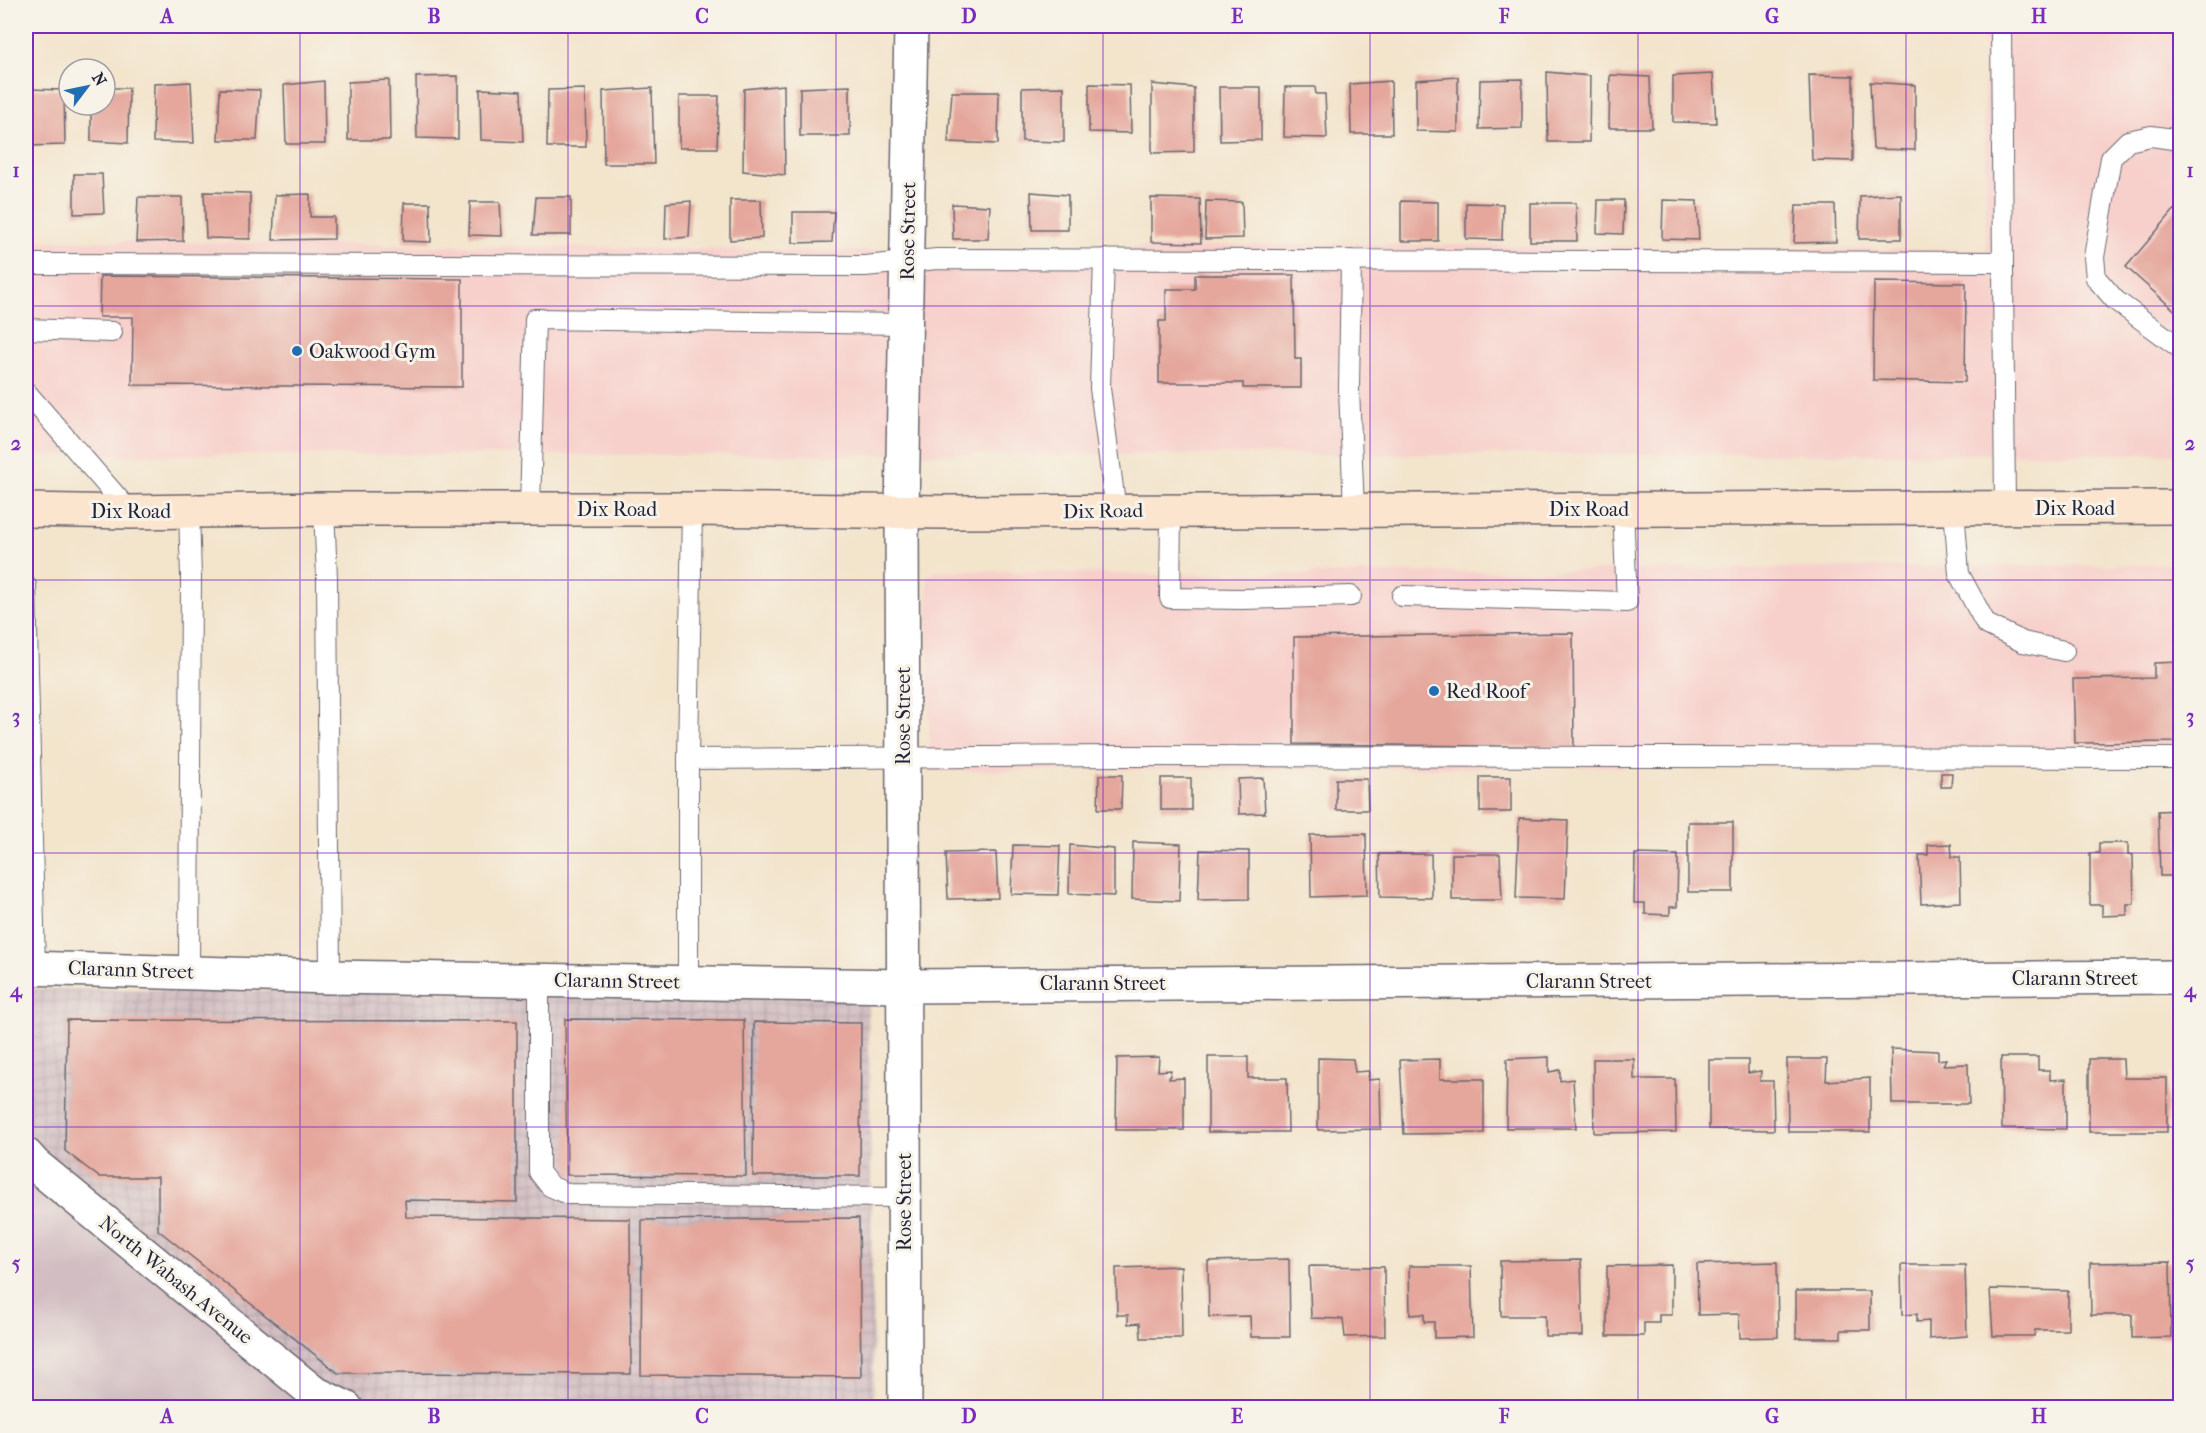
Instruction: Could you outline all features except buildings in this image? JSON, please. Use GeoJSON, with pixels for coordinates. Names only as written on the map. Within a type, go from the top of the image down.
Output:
{"type":"FeatureCollection","features":[{"type":"Feature","properties":{"kind":"main road","name":"Dix Road"},"geometry":{"type":"LineString","coordinates":[[26,510],[130,512],[324,509],[1116,511],[2181,507]]}},
{"type":"Feature","properties":{"kind":"street","name":"Rose Street"},"geometry":{"type":"LineString","coordinates":[[905,1407],[902,511],[911,26]]}},
{"type":"Feature","properties":{"kind":"street","name":"Clarann Street"},"geometry":{"type":"LineString","coordinates":[[30,968],[330,977],[905,986],[2181,977]]}},
{"type":"Feature","properties":{"kind":"street","name":"North Wabash Avenue"},"geometry":{"type":"LineString","coordinates":[[26,1155],[34,1164],[313,1392],[338,1404]]}},
{"type":"Feature","properties":{"kind":"lane"},"geometry":{"type":"LineString","coordinates":[[2001,26],[2005,508]]}},
{"type":"Feature","properties":{"kind":"lane"},"geometry":{"type":"LineString","coordinates":[[2181,140],[2151,136],[2128,141],[2111,158],[2094,256],[2096,278],[2115,300],[2181,348]]}},
{"type":"Feature","properties":{"kind":"lane"},"geometry":{"type":"LineString","coordinates":[[26,264],[864,266],[937,259],[2003,262]]}},
{"type":"Feature","properties":{"kind":"lane"},"geometry":{"type":"LineString","coordinates":[[1104,259],[1100,388],[1116,511]]}},
{"type":"Feature","properties":{"kind":"lane"},"geometry":{"type":"LineString","coordinates":[[1351,260],[1349,389],[1354,510]]}},
{"type":"Feature","properties":{"kind":"lane"},"geometry":{"type":"LineString","coordinates":[[530,509],[535,319],[905,324]]}},
{"type":"Feature","properties":{"kind":"lane"},"geometry":{"type":"LineString","coordinates":[[26,329],[112,332]]}},
{"type":"Feature","properties":{"kind":"lane"},"geometry":{"type":"LineString","coordinates":[[26,392],[130,512]]}},
{"type":"Feature","properties":{"kind":"lane"},"geometry":{"type":"LineString","coordinates":[[1954,508],[1959,574],[1986,624],[2023,642],[2064,651]]}},
{"type":"Feature","properties":{"kind":"lane"},"geometry":{"type":"LineString","coordinates":[[324,509],[327,578],[330,977]]}},
{"type":"Feature","properties":{"kind":"lane"},"geometry":{"type":"LineString","coordinates":[[688,982],[688,759],[692,509]]}},
{"type":"Feature","properties":{"kind":"lane"},"geometry":{"type":"LineString","coordinates":[[1402,596],[1627,602],[1623,509]]}},
{"type":"Feature","properties":{"kind":"lane"},"geometry":{"type":"LineString","coordinates":[[1171,510],[1170,598],[1243,599],[1351,596]]}},
{"type":"Feature","properties":{"kind":"lane"},"geometry":{"type":"LineString","coordinates":[[189,511],[191,577],[189,972]]}},
{"type":"Feature","properties":{"kind":"lane"},"geometry":{"type":"LineString","coordinates":[[26,586],[30,968]]}},
{"type":"Feature","properties":{"kind":"lane"},"geometry":{"type":"LineString","coordinates":[[688,759],[1156,756],[2181,758]]}},
{"type":"Feature","properties":{"kind":"lane"},"geometry":{"type":"LineString","coordinates":[[539,980],[539,1172],[550,1186],[568,1194],[904,1197]]}},
{"type":"Feature","properties":{"kind":"shaded area"},"geometry":{"type":"Polygon","coordinates":[[[1979,26],[2180,27],[2180,454],[29,455],[26,452],[26,240],[855,251],[1337,244],[1986,250],[1984,43],[1979,26]]]}},
{"type":"Feature","properties":{"kind":"shaded area"},"geometry":{"type":"Polygon","coordinates":[[[2180,564],[2180,763],[930,771],[927,576],[939,570],[1171,575],[2180,564]]]}},
{"type":"Feature","properties":{"kind":"shaded area"},"geometry":{"type":"Polygon","coordinates":[[[26,989],[868,995],[874,1407],[330,1407],[26,1152],[26,989]]]}},
{"type":"Feature","properties":{"kind":"shaded area"},"geometry":{"type":"Polygon","coordinates":[[[26,1157],[338,1407],[26,1407],[26,1157]]]}},
{"type":"Feature","properties":{"kind":"place","name":"Oakwood Gym"},"geometry":{"type":"Point","coordinates":[297,351]}},
{"type":"Feature","properties":{"kind":"place","name":"Red Roof"},"geometry":{"type":"Point","coordinates":[1434,691]}}]}
